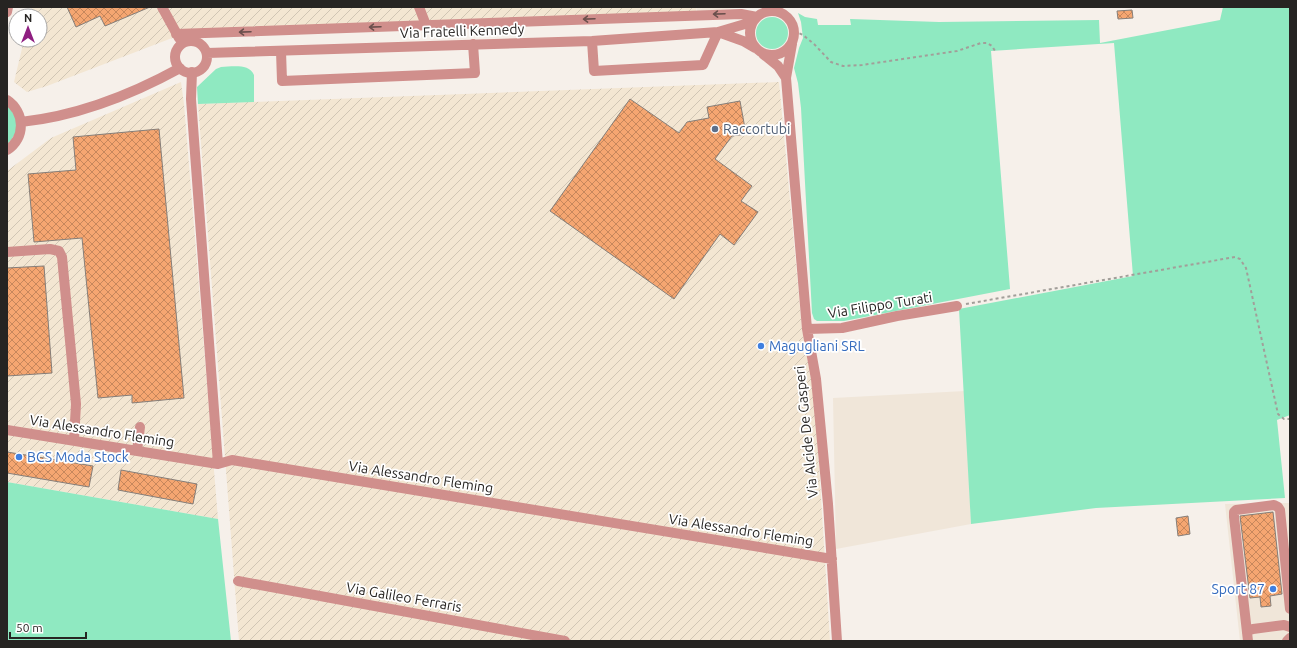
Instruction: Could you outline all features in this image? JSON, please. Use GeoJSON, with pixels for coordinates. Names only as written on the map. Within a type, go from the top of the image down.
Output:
{"type":"FeatureCollection","features":[{"type":"Feature","properties":{"kind":"street"},"geometry":{"type":"LineString","coordinates":[[7,12],[8,7]]}},
{"type":"Feature","properties":{"kind":"street"},"geometry":{"type":"LineString","coordinates":[[162,7],[176,34],[183,43]]}},
{"type":"Feature","properties":{"kind":"street"},"geometry":{"type":"LineString","coordinates":[[418,7],[426,25]]}},
{"type":"Feature","properties":{"kind":"street"},"geometry":{"type":"LineString","coordinates":[[758,50],[768,55],[775,55],[782,53],[792,44],[794,31],[789,20],[787,7]]}},
{"type":"Feature","properties":{"kind":"street"},"geometry":{"type":"LineString","coordinates":[[786,78],[778,66],[758,50],[752,42],[750,35],[753,22],[763,12],[780,12],[789,20]]}},
{"type":"Feature","properties":{"kind":"street","name":"Via Fratelli Kennedy"},"geometry":{"type":"LineString","coordinates":[[176,34],[763,12]]}},
{"type":"Feature","properties":{"kind":"street","name":"Via Fratelli Kennedy"},"geometry":{"type":"LineString","coordinates":[[207,53],[592,41],[718,32],[745,24],[763,12]]}},
{"type":"Feature","properties":{"kind":"street"},"geometry":{"type":"LineString","coordinates":[[592,41],[594,71],[703,65],[718,32]]}},
{"type":"Feature","properties":{"kind":"street","name":"Via Fratelli Kennedy"},"geometry":{"type":"LineString","coordinates":[[718,32],[743,41],[758,50]]}},
{"type":"Feature","properties":{"kind":"street"},"geometry":{"type":"LineString","coordinates":[[191,41],[201,44],[207,53],[204,66],[196,72],[192,72],[180,68],[177,64],[175,53],[177,48],[183,43],[191,41]]}},
{"type":"Feature","properties":{"kind":"street"},"geometry":{"type":"LineString","coordinates":[[281,51],[282,81],[475,72],[473,44]]}},
{"type":"Feature","properties":{"kind":"street","name":"Via Alcide De Gasperi"},"geometry":{"type":"LineString","coordinates":[[792,44],[786,78],[807,329],[816,379],[832,559],[837,641]]}},
{"type":"Feature","properties":{"kind":"street"},"geometry":{"type":"LineString","coordinates":[[21,122],[39,120],[88,109],[156,81],[180,68]]}},
{"type":"Feature","properties":{"kind":"street"},"geometry":{"type":"LineString","coordinates":[[192,72],[191,99],[218,464]]}},
{"type":"Feature","properties":{"kind":"street"},"geometry":{"type":"LineString","coordinates":[[7,100],[13,104],[20,115],[21,122],[19,137],[13,146],[7,150]]}},
{"type":"Feature","properties":{"kind":"street"},"geometry":{"type":"LineString","coordinates":[[7,252],[50,249],[59,251],[62,257],[76,404],[74,440]]}},
{"type":"Feature","properties":{"kind":"street","name":"Via Filippo Turati"},"geometry":{"type":"LineString","coordinates":[[807,329],[842,328],[897,316],[957,306]]}},
{"type":"Feature","properties":{"kind":"street"},"geometry":{"type":"LineString","coordinates":[[137,451],[140,427]]}},
{"type":"Feature","properties":{"kind":"street","name":"Via Alessandro Fleming"},"geometry":{"type":"LineString","coordinates":[[7,430],[218,464],[232,460],[832,559]]}},
{"type":"Feature","properties":{"kind":"street"},"geometry":{"type":"LineString","coordinates":[[1247,637],[1234,517],[1234,512],[1236,510],[1274,506],[1278,507],[1280,510],[1290,609]]}},
{"type":"Feature","properties":{"kind":"street","name":"Via Galileo Ferraris"},"geometry":{"type":"LineString","coordinates":[[238,581],[565,641]]}},
{"type":"Feature","properties":{"kind":"street"},"geometry":{"type":"LineString","coordinates":[[1247,637],[1250,630],[1253,629],[1284,625],[1290,627]]}},
{"type":"Feature","properties":{"kind":"street"},"geometry":{"type":"LineString","coordinates":[[1287,641],[1290,638]]}},
{"type":"Feature","properties":{"kind":"path"},"geometry":{"type":"LineString","coordinates":[[794,31],[814,44],[831,62],[843,66],[862,65],[957,51],[981,43],[988,43],[995,51]]}},
{"type":"Feature","properties":{"kind":"path"},"geometry":{"type":"LineString","coordinates":[[957,306],[1235,257],[1240,259],[1246,268],[1278,414],[1284,419],[1290,419]]}},
{"type":"Feature","properties":{"kind":"shaded area"},"geometry":{"type":"Polygon","coordinates":[[[696,7],[746,7],[697,12],[696,7]]]}},
{"type":"Feature","properties":{"kind":"shaded area"},"geometry":{"type":"Polygon","coordinates":[[[696,7],[696,12],[193,30],[47,86],[27,92],[14,82],[22,48],[48,48],[48,8],[32,8],[696,7]]]}},
{"type":"Feature","properties":{"kind":"shaded area"},"geometry":{"type":"Polygon","coordinates":[[[181,82],[218,519],[7,482],[7,171],[51,138],[181,82]]]}},
{"type":"Feature","properties":{"kind":"shaded area"},"geometry":{"type":"Polygon","coordinates":[[[779,82],[802,329],[813,390],[830,641],[239,641],[198,104],[779,82]]]}},
{"type":"Feature","properties":{"kind":"shaded area"},"geometry":{"type":"Polygon","coordinates":[[[965,391],[971,524],[836,549],[833,398],[965,391]]]}},
{"type":"Feature","properties":{"kind":"shaded area"},"geometry":{"type":"Polygon","coordinates":[[[1290,503],[1290,641],[1240,641],[1225,504],[1290,503]]]}},
{"type":"Feature","properties":{"kind":"green space"},"geometry":{"type":"Polygon","coordinates":[[[1223,7],[1290,7],[1290,415],[1277,420],[1285,498],[1096,508],[971,524],[959,309],[1133,276],[1114,43],[991,51],[1010,289],[844,321],[817,321],[814,319],[812,313],[801,108],[798,83],[794,68],[803,38],[798,13],[805,17],[817,19],[818,25],[851,25],[850,19],[939,22],[1099,20],[1100,43],[1220,20],[1223,7]]]}},
{"type":"Feature","properties":{"kind":"green space"},"geometry":{"type":"Polygon","coordinates":[[[769,17],[775,17],[785,24],[788,33],[787,39],[781,46],[775,49],[769,49],[759,42],[756,36],[756,30],[763,20],[769,17]]]}},
{"type":"Feature","properties":{"kind":"green space"},"geometry":{"type":"Polygon","coordinates":[[[239,66],[252,71],[254,75],[254,102],[198,104],[197,87],[216,69],[221,67],[239,66]]]}},
{"type":"Feature","properties":{"kind":"green space"},"geometry":{"type":"Polygon","coordinates":[[[7,103],[18,124],[12,139],[7,145],[7,103]]]}},
{"type":"Feature","properties":{"kind":"green space"},"geometry":{"type":"Polygon","coordinates":[[[7,482],[218,519],[231,641],[7,641],[7,482]]]}},
{"type":"Feature","properties":{"kind":"building"},"geometry":{"type":"Polygon","coordinates":[[[67,7],[150,7],[105,26],[100,16],[76,27],[67,7]]]}},
{"type":"Feature","properties":{"kind":"building"},"geometry":{"type":"Polygon","coordinates":[[[1132,10],[1133,18],[1118,19],[1117,11],[1132,10]]]}},
{"type":"Feature","properties":{"kind":"building"},"geometry":{"type":"Polygon","coordinates":[[[630,99],[679,133],[687,122],[709,118],[707,107],[740,101],[746,134],[732,136],[715,159],[752,186],[741,201],[758,212],[734,245],[720,234],[674,299],[550,211],[630,99]]]}},
{"type":"Feature","properties":{"kind":"building"},"geometry":{"type":"Polygon","coordinates":[[[159,129],[184,398],[132,403],[132,395],[98,398],[82,238],[34,242],[28,174],[76,170],[73,137],[159,129]]]}},
{"type":"Feature","properties":{"kind":"building"},"geometry":{"type":"Polygon","coordinates":[[[44,266],[52,373],[7,376],[7,268],[44,266]]]}},
{"type":"Feature","properties":{"kind":"building"},"geometry":{"type":"Polygon","coordinates":[[[7,452],[93,466],[89,487],[7,473],[7,452]]]}},
{"type":"Feature","properties":{"kind":"building"},"geometry":{"type":"Polygon","coordinates":[[[121,470],[197,484],[193,504],[118,490],[121,470]]]}},
{"type":"Feature","properties":{"kind":"building"},"geometry":{"type":"Polygon","coordinates":[[[1273,512],[1282,594],[1270,596],[1271,606],[1261,607],[1260,597],[1250,598],[1240,516],[1273,512]]]}},
{"type":"Feature","properties":{"kind":"building"},"geometry":{"type":"Polygon","coordinates":[[[1188,516],[1190,534],[1178,536],[1176,518],[1188,516]]]}},
{"type":"Feature","properties":{"kind":"place","name":"Raccortubi"},"geometry":{"type":"Point","coordinates":[715,129]}},
{"type":"Feature","properties":{"kind":"place","name":"Magugliani SRL"},"geometry":{"type":"Point","coordinates":[761,346]}},
{"type":"Feature","properties":{"kind":"place","name":"BCS Moda Stock"},"geometry":{"type":"Point","coordinates":[19,457]}},
{"type":"Feature","properties":{"kind":"place","name":"Sport 87"},"geometry":{"type":"Point","coordinates":[1273,589]}}]}
